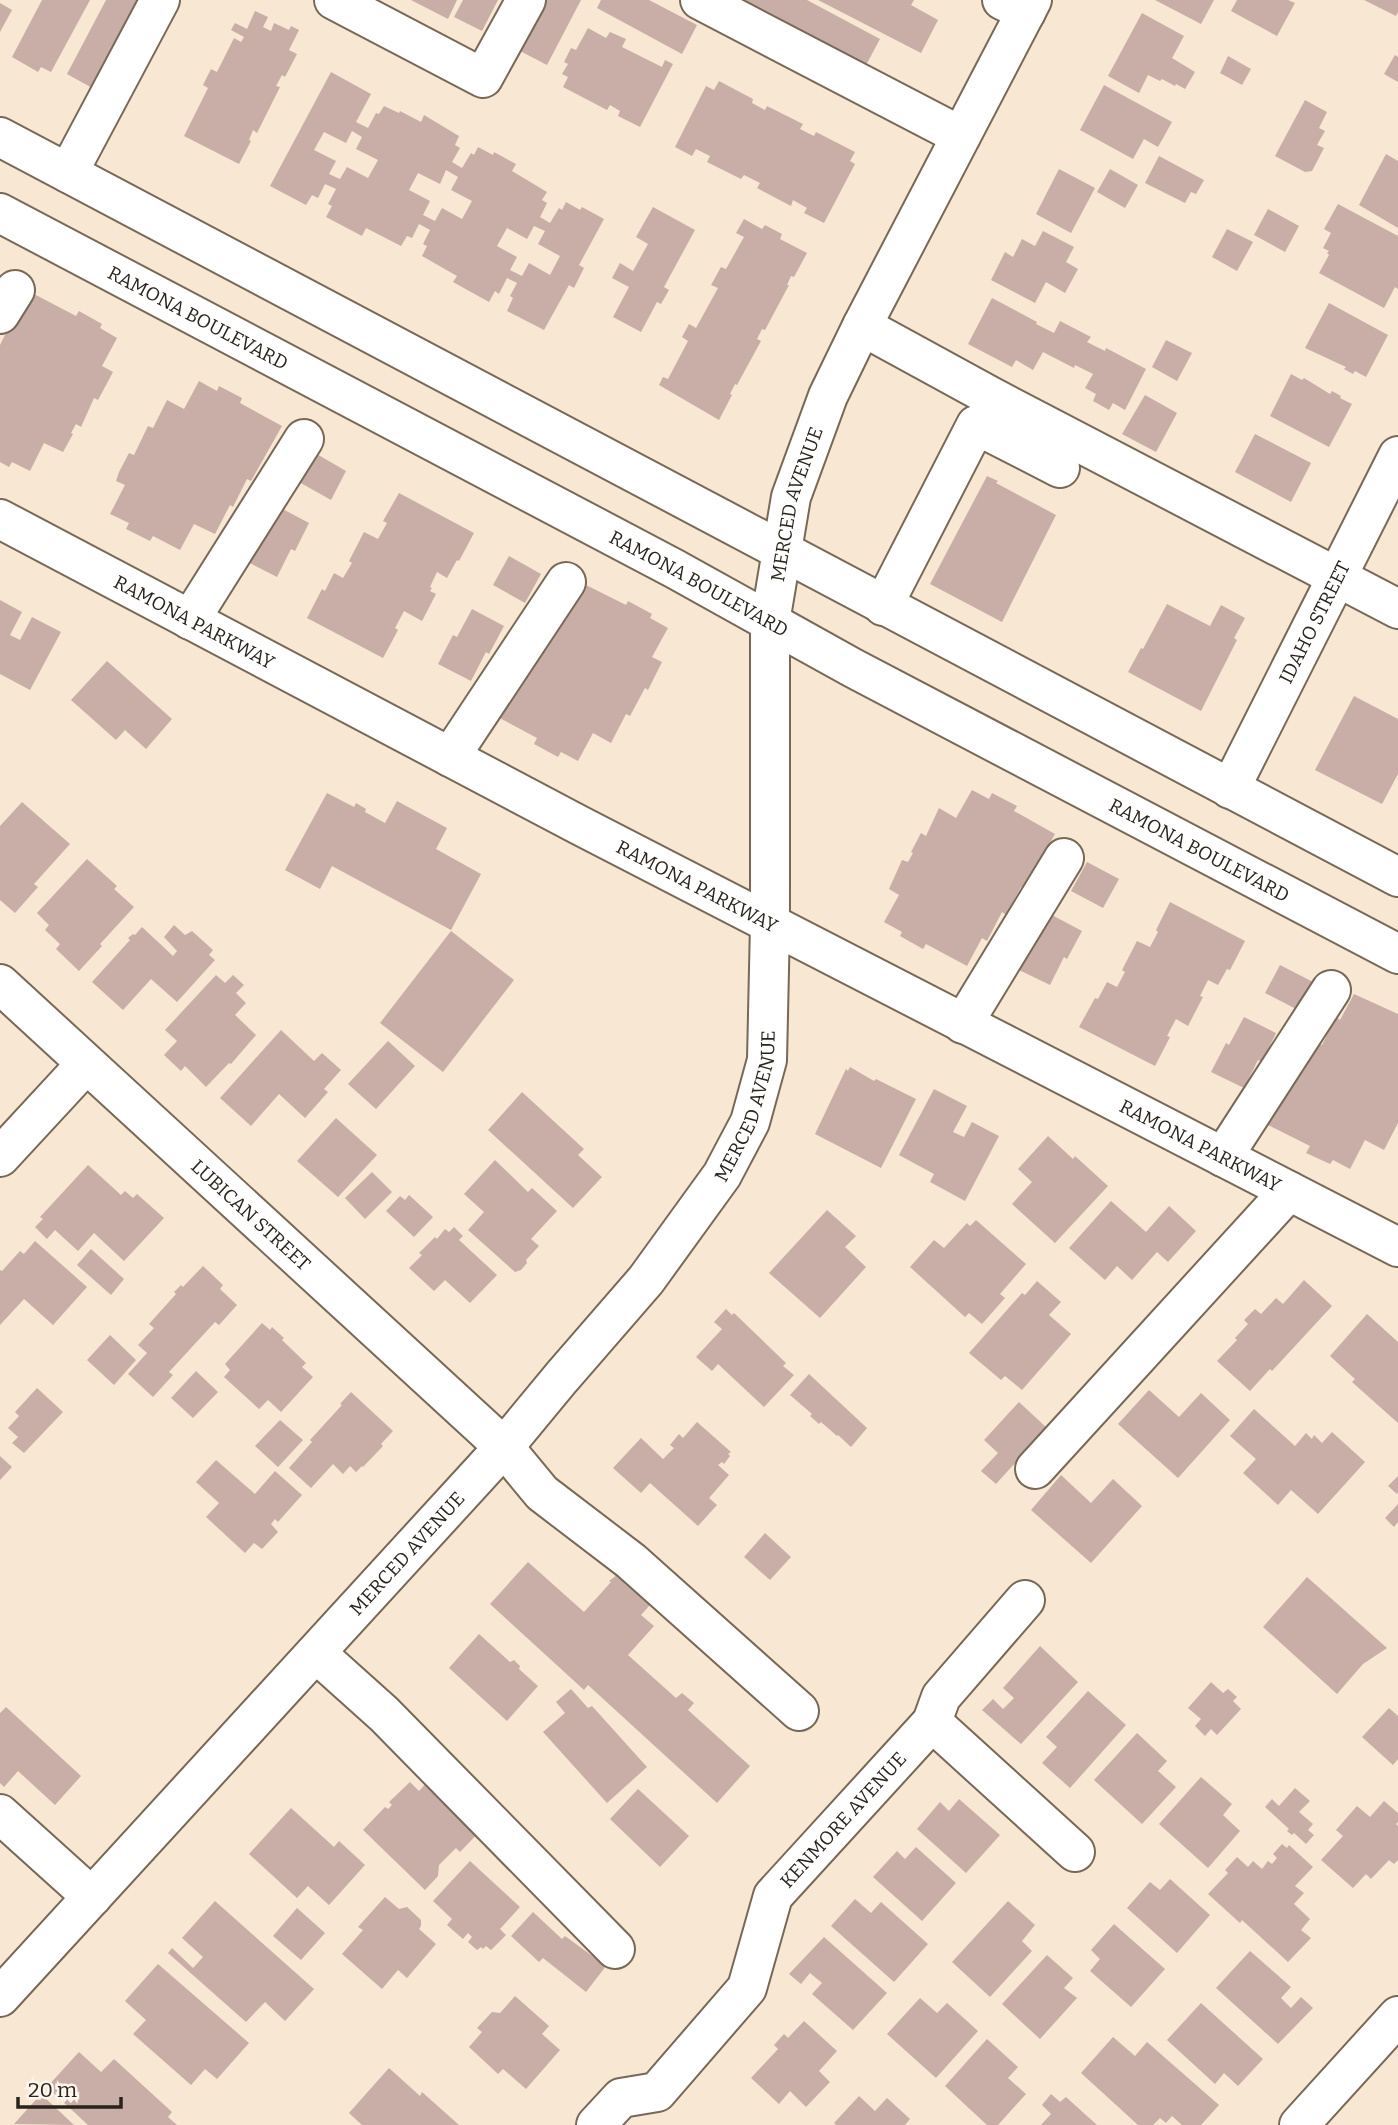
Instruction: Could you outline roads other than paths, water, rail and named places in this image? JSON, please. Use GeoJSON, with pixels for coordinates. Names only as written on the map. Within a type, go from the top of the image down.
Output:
{"type":"FeatureCollection","features":[{"type":"Feature","properties":{"kind":"street"},"geometry":{"type":"LineString","coordinates":[[68,173],[160,0]]}},
{"type":"Feature","properties":{"kind":"street"},"geometry":{"type":"LineString","coordinates":[[334,0],[483,78],[526,0]]}},
{"type":"Feature","properties":{"kind":"street"},"geometry":{"type":"LineString","coordinates":[[700,0],[961,136]]}},
{"type":"Feature","properties":{"kind":"street","name":"MERCED AVENUE"},"geometry":{"type":"LineString","coordinates":[[0,1997],[504,1447],[646,1280],[722,1175],[750,1122],[768,1060],[770,622],[790,497],[828,396],[961,136],[1020,4]]}},
{"type":"Feature","properties":{"kind":"street"},"geometry":{"type":"LineString","coordinates":[[0,137],[1398,877]]}},
{"type":"Feature","properties":{"kind":"street","name":"RAMONA BOULEVARD"},"geometry":{"type":"LineString","coordinates":[[0,213],[1398,954]]}},
{"type":"Feature","properties":{"kind":"street"},"geometry":{"type":"LineString","coordinates":[[862,326],[983,410],[1060,468]]}},
{"type":"Feature","properties":{"kind":"street"},"geometry":{"type":"LineString","coordinates":[[983,410],[1337,577],[1398,609]]}},
{"type":"Feature","properties":{"kind":"street"},"geometry":{"type":"LineString","coordinates":[[883,606],[983,410]]}},
{"type":"Feature","properties":{"kind":"street"},"geometry":{"type":"LineString","coordinates":[[190,620],[304,439]]}},
{"type":"Feature","properties":{"kind":"street","name":"IDAHO STREET"},"geometry":{"type":"LineString","coordinates":[[1230,789],[1398,456]]}},
{"type":"Feature","properties":{"kind":"street","name":"RAMONA PARKWAY"},"geometry":{"type":"LineString","coordinates":[[0,519],[770,924],[1398,1247]]}},
{"type":"Feature","properties":{"kind":"street"},"geometry":{"type":"LineString","coordinates":[[450,757],[566,582]]}},
{"type":"Feature","properties":{"kind":"street"},"geometry":{"type":"LineString","coordinates":[[963,1024],[1064,858]]}},
{"type":"Feature","properties":{"kind":"street","name":"LUBICAN STREET"},"geometry":{"type":"LineString","coordinates":[[0,984],[504,1447],[542,1493],[631,1561],[799,1710]]}},
{"type":"Feature","properties":{"kind":"street"},"geometry":{"type":"LineString","coordinates":[[1223,1157],[1331,990]]}},
{"type":"Feature","properties":{"kind":"street"},"geometry":{"type":"LineString","coordinates":[[0,1157],[86,1064]]}},
{"type":"Feature","properties":{"kind":"street"},"geometry":{"type":"LineString","coordinates":[[1035,1469],[1289,1191]]}},
{"type":"Feature","properties":{"kind":"street","name":"KENMORE AVENUE"},"geometry":{"type":"LineString","coordinates":[[596,2125],[621,2098],[657,2092],[747,1988],[773,1896],[932,1722],[941,1697],[1025,1600]]}},
{"type":"Feature","properties":{"kind":"street"},"geometry":{"type":"LineString","coordinates":[[316,1653],[384,1714],[615,1949]]}},
{"type":"Feature","properties":{"kind":"street"},"geometry":{"type":"LineString","coordinates":[[932,1722],[1075,1852]]}},
{"type":"Feature","properties":{"kind":"street"},"geometry":{"type":"LineString","coordinates":[[0,1814],[92,1897]]}},
{"type":"Feature","properties":{"kind":"street"},"geometry":{"type":"LineString","coordinates":[[1300,2125],[1398,2016]]}}]}
